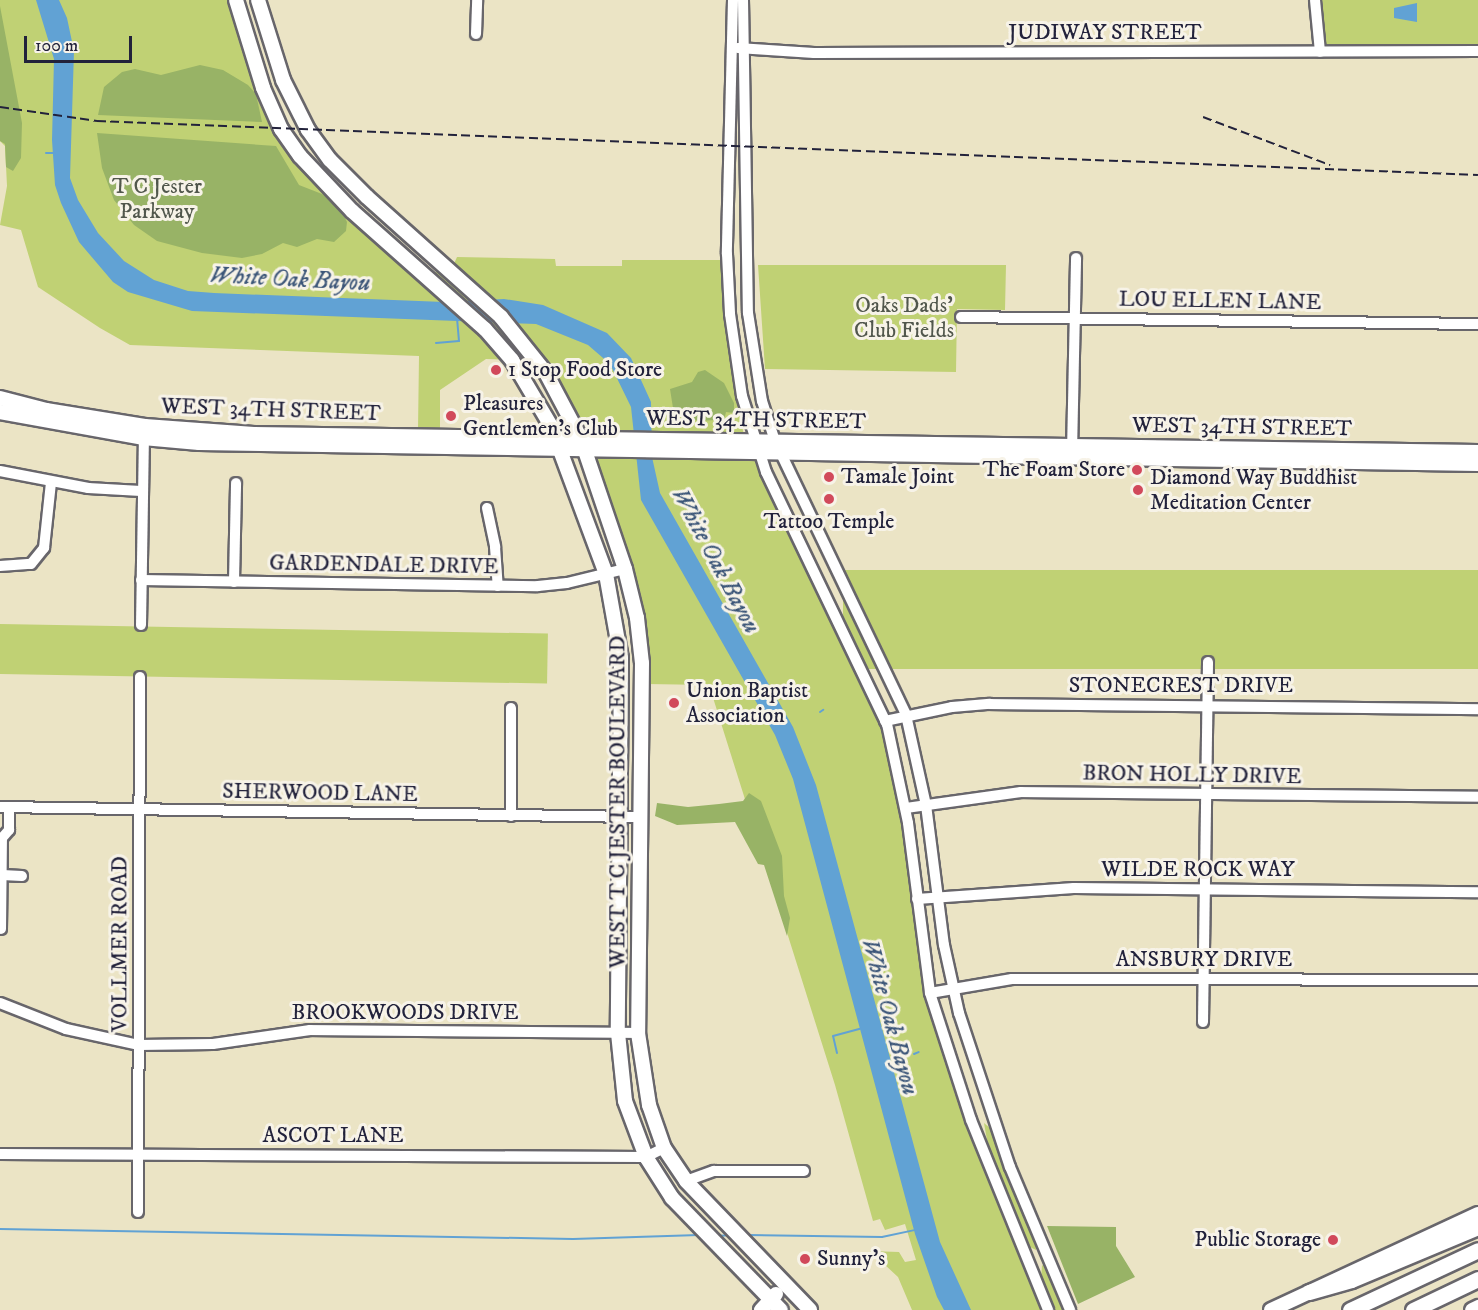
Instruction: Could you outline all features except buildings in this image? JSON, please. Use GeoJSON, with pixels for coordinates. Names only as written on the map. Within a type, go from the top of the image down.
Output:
{"type":"FeatureCollection","features":[{"type":"Feature","properties":{"kind":"highway"},"geometry":{"type":"LineString","coordinates":[[1309,1292],[1351,1280],[1478,1227]]}},
{"type":"Feature","properties":{"kind":"highway"},"geometry":{"type":"LineString","coordinates":[[1350,1310],[1478,1250]]}},
{"type":"Feature","properties":{"kind":"highway"},"geometry":{"type":"LineString","coordinates":[[1413,1310],[1478,1279]]}},
{"type":"Feature","properties":{"kind":"highway"},"geometry":{"type":"LineString","coordinates":[[1472,1310],[1478,1307]]}},
{"type":"Feature","properties":{"kind":"main road","name":"WEST T C JESTER BOULEVARD"},"geometry":{"type":"LineString","coordinates":[[236,0],[263,88],[281,129],[300,156],[352,211],[485,329],[512,360],[541,403],[559,445],[606,574],[621,658],[618,1033],[625,1101],[646,1157],[672,1198],[774,1308]]}},
{"type":"Feature","properties":{"kind":"main road","name":"WEST T C JESTER BOULEVARD"},"geometry":{"type":"LineString","coordinates":[[258,0],[283,80],[308,130],[330,160],[367,197],[466,284],[516,334],[546,373],[583,445],[625,568],[638,618],[642,663],[638,1033],[646,1096],[664,1148],[686,1181],[784,1286],[810,1310]]}},
{"type":"Feature","properties":{"kind":"main road"},"geometry":{"type":"LineString","coordinates":[[263,88],[283,80]]}},
{"type":"Feature","properties":{"kind":"main road"},"geometry":{"type":"LineString","coordinates":[[352,211],[367,197]]}},
{"type":"Feature","properties":{"kind":"main road"},"geometry":{"type":"LineString","coordinates":[[512,360],[526,348]]}},
{"type":"Feature","properties":{"kind":"main road","name":"WEST 34TH STREET"},"geometry":{"type":"LineString","coordinates":[[0,398],[45,416]]}},
{"type":"Feature","properties":{"kind":"main road","name":"WEST 34TH STREET"},"geometry":{"type":"LineString","coordinates":[[0,411],[144,432],[559,445],[1259,455],[1478,452]]}},
{"type":"Feature","properties":{"kind":"main road","name":"WEST 34TH STREET"},"geometry":{"type":"LineString","coordinates":[[1259,455],[1478,464]]}},
{"type":"Feature","properties":{"kind":"main road"},"geometry":{"type":"LineString","coordinates":[[1271,1310],[1478,1214]]}},
{"type":"Feature","properties":{"kind":"main road"},"geometry":{"type":"LineString","coordinates":[[774,1308],[784,1286]]}},
{"type":"Feature","properties":{"kind":"main road"},"geometry":{"type":"LineString","coordinates":[[774,1308],[795,1296]]}},
{"type":"Feature","properties":{"kind":"street"},"geometry":{"type":"LineString","coordinates":[[476,34],[477,0]]}},
{"type":"Feature","properties":{"kind":"street"},"geometry":{"type":"LineString","coordinates":[[732,0],[738,48],[748,186],[748,313],[762,401],[778,447],[906,715],[926,805],[953,988],[990,1114],[1070,1310]]}},
{"type":"Feature","properties":{"kind":"street"},"geometry":{"type":"LineString","coordinates":[[743,0],[729,147],[730,314],[737,372],[756,447],[885,721],[906,808],[930,993],[971,1120],[1048,1310]]}},
{"type":"Feature","properties":{"kind":"street"},"geometry":{"type":"LineString","coordinates":[[1315,0],[1320,52]]}},
{"type":"Feature","properties":{"kind":"street","name":"JUDIWAY STREET"},"geometry":{"type":"LineString","coordinates":[[738,48],[814,53],[1478,51]]}},
{"type":"Feature","properties":{"kind":"street"},"geometry":{"type":"LineString","coordinates":[[729,185],[748,186]]}},
{"type":"Feature","properties":{"kind":"street"},"geometry":{"type":"LineString","coordinates":[[1072,452],[1076,258]]}},
{"type":"Feature","properties":{"kind":"street"},"geometry":{"type":"LineString","coordinates":[[730,314],[748,313]]}},
{"type":"Feature","properties":{"kind":"street","name":"LOU ELLEN LANE"},"geometry":{"type":"LineString","coordinates":[[961,317],[1478,324]]}},
{"type":"Feature","properties":{"kind":"street"},"geometry":{"type":"LineString","coordinates":[[141,625],[141,492],[144,432]]}},
{"type":"Feature","properties":{"kind":"street"},"geometry":{"type":"LineString","coordinates":[[0,471],[51,482],[141,492]]}},
{"type":"Feature","properties":{"kind":"street"},"geometry":{"type":"LineString","coordinates":[[0,566],[31,564],[44,548],[51,482]]}},
{"type":"Feature","properties":{"kind":"street"},"geometry":{"type":"LineString","coordinates":[[234,582],[236,483]]}},
{"type":"Feature","properties":{"kind":"street"},"geometry":{"type":"LineString","coordinates":[[487,508],[495,547],[498,586]]}},
{"type":"Feature","properties":{"kind":"street","name":"GARDENDALE DRIVE"},"geometry":{"type":"LineString","coordinates":[[141,580],[498,586],[567,584],[625,568]]}},
{"type":"Feature","properties":{"kind":"street"},"geometry":{"type":"LineString","coordinates":[[824,590],[843,582]]}},
{"type":"Feature","properties":{"kind":"street"},"geometry":{"type":"LineString","coordinates":[[1203,1022],[1204,794],[1208,662]]}},
{"type":"Feature","properties":{"kind":"street","name":"VOLLMER ROAD"},"geometry":{"type":"LineString","coordinates":[[138,1212],[140,677]]}},
{"type":"Feature","properties":{"kind":"street","name":"STONECREST DRIVE"},"geometry":{"type":"LineString","coordinates":[[885,721],[906,715],[990,704],[1478,709]]}},
{"type":"Feature","properties":{"kind":"street"},"geometry":{"type":"LineString","coordinates":[[511,708],[511,816]]}},
{"type":"Feature","properties":{"kind":"street","name":"BRON HOLLY DRIVE"},"geometry":{"type":"LineString","coordinates":[[906,808],[1021,792],[1478,797]]}},
{"type":"Feature","properties":{"kind":"street"},"geometry":{"type":"LineString","coordinates":[[1,929],[2,837],[9,830],[5,807]]}},
{"type":"Feature","properties":{"kind":"street","name":"SHERWOOD LANE"},"geometry":{"type":"LineString","coordinates":[[5,807],[640,818]]}},
{"type":"Feature","properties":{"kind":"street"},"geometry":{"type":"LineString","coordinates":[[2,875],[22,876]]}},
{"type":"Feature","properties":{"kind":"street","name":"WILDE ROCK WAY"},"geometry":{"type":"LineString","coordinates":[[917,899],[1074,888],[1478,892]]}},
{"type":"Feature","properties":{"kind":"street","name":"ANSBURY DRIVE"},"geometry":{"type":"LineString","coordinates":[[930,993],[1012,979],[1478,980]]}},
{"type":"Feature","properties":{"kind":"street","name":"BROOKWOODS DRIVE"},"geometry":{"type":"LineString","coordinates":[[0,1003],[66,1029],[139,1046],[213,1044],[310,1030],[638,1033]]}},
{"type":"Feature","properties":{"kind":"street"},"geometry":{"type":"LineString","coordinates":[[971,1120],[990,1114]]}},
{"type":"Feature","properties":{"kind":"street","name":"ASCOT LANE"},"geometry":{"type":"LineString","coordinates":[[0,1154],[646,1157],[664,1148]]}},
{"type":"Feature","properties":{"kind":"street"},"geometry":{"type":"LineString","coordinates":[[686,1181],[714,1171],[804,1171]]}},
{"type":"Feature","properties":{"kind":"street"},"geometry":{"type":"LineString","coordinates":[[1028,1263],[1047,1256]]}},
{"type":"Feature","properties":{"kind":"green space","name":"T C Jester Parkway"},"geometry":{"type":"Polygon","coordinates":[[[0,0],[232,0],[276,126],[419,278],[453,266],[457,257],[555,259],[556,266],[622,266],[622,260],[723,260],[727,332],[743,431],[751,457],[756,460],[879,713],[894,764],[933,1008],[1044,1310],[912,1310],[898,1277],[870,1251],[899,1252],[905,1262],[916,1260],[905,1224],[885,1230],[880,1219],[873,1221],[835,1085],[709,685],[646,684],[594,458],[597,456],[543,361],[486,359],[440,390],[440,429],[418,429],[419,356],[130,345],[38,287],[21,230],[0,225],[7,186],[5,146],[0,141],[0,0]]]}},
{"type":"Feature","properties":{"kind":"green space"},"geometry":{"type":"Polygon","coordinates":[[[1322,0],[1478,0],[1478,47],[1331,48],[1326,46],[1322,0]]]}},
{"type":"Feature","properties":{"kind":"green space"},"geometry":{"type":"Polygon","coordinates":[[[0,6],[22,123],[21,158],[13,171],[6,167],[5,144],[0,141],[0,6]]]}},
{"type":"Feature","properties":{"kind":"green space"},"geometry":{"type":"Polygon","coordinates":[[[200,65],[223,70],[248,85],[256,94],[262,122],[98,115],[104,87],[122,72],[135,69],[161,75],[200,65]]]}},
{"type":"Feature","properties":{"kind":"green space"},"geometry":{"type":"Polygon","coordinates":[[[97,133],[276,146],[299,185],[322,194],[340,208],[347,222],[346,231],[334,242],[317,239],[297,247],[283,243],[262,254],[242,258],[202,253],[157,241],[134,225],[114,200],[102,168],[97,133]]]}},
{"type":"Feature","properties":{"kind":"green space","name":"Oaks Dads' Club Fields"},"geometry":{"type":"Polygon","coordinates":[[[758,265],[1006,265],[1005,310],[957,309],[956,372],[765,369],[758,265]]]}},
{"type":"Feature","properties":{"kind":"green space"},"geometry":{"type":"Polygon","coordinates":[[[705,370],[724,383],[734,403],[734,413],[726,412],[723,425],[716,420],[698,421],[673,408],[670,389],[692,382],[698,372],[705,370]]]}},
{"type":"Feature","properties":{"kind":"green space"},"geometry":{"type":"Polygon","coordinates":[[[843,570],[1478,570],[1478,669],[843,669],[843,570]]]}},
{"type":"Feature","properties":{"kind":"green space"},"geometry":{"type":"Polygon","coordinates":[[[0,624],[548,634],[547,684],[0,674],[0,624]]]}},
{"type":"Feature","properties":{"kind":"green space"},"geometry":{"type":"Polygon","coordinates":[[[749,793],[761,801],[782,856],[784,896],[790,918],[787,936],[764,865],[758,864],[735,822],[677,825],[655,816],[657,803],[688,807],[719,804],[743,801],[749,793]]]}},
{"type":"Feature","properties":{"kind":"green space"},"geometry":{"type":"Polygon","coordinates":[[[984,1123],[990,1128],[1036,1240],[1036,1250],[1026,1245],[990,1157],[984,1123]]]}},
{"type":"Feature","properties":{"kind":"green space"},"geometry":{"type":"Polygon","coordinates":[[[1047,1226],[1116,1227],[1116,1246],[1135,1277],[1078,1304],[1047,1226]]]}},
{"type":"Feature","properties":{"kind":"green space"},"geometry":{"type":"Polygon","coordinates":[[[1042,1265],[1052,1273],[1066,1310],[1055,1310],[1052,1306],[1041,1281],[1042,1265]]]}},
{"type":"Feature","properties":{"kind":"water"},"geometry":{"type":"Polygon","coordinates":[[[36,0],[59,0],[67,18],[74,51],[70,178],[78,200],[98,233],[124,261],[154,280],[188,291],[214,293],[444,302],[504,299],[543,305],[607,333],[631,358],[651,402],[652,457],[660,493],[793,727],[816,785],[940,1242],[971,1310],[944,1310],[937,1297],[915,1234],[793,779],[775,735],[641,500],[631,407],[610,364],[588,345],[536,324],[192,311],[128,292],[113,282],[79,242],[55,185],[52,140],[54,59],[36,0]]]}},
{"type":"Feature","properties":{"kind":"water"},"geometry":{"type":"Polygon","coordinates":[[[1417,3],[1417,22],[1394,18],[1394,8],[1417,3]]]}},
{"type":"Feature","properties":{"kind":"waterway"},"geometry":{"type":"LineString","coordinates":[[46,153],[55,153]]}},
{"type":"Feature","properties":{"kind":"waterway"},"geometry":{"type":"LineString","coordinates":[[436,343],[459,341],[457,319]]}},
{"type":"Feature","properties":{"kind":"waterway"},"geometry":{"type":"LineString","coordinates":[[837,1053],[833,1036],[860,1029]]}},
{"type":"Feature","properties":{"kind":"waterway","name":"White Oak Bayou"},"geometry":{"type":"LineString","coordinates":[[914,1054],[919,1052]]}},
{"type":"Feature","properties":{"kind":"waterway"},"geometry":{"type":"LineString","coordinates":[[0,1229],[573,1239],[699,1235]]}},
{"type":"Feature","properties":{"kind":"waterway"},"geometry":{"type":"LineString","coordinates":[[747,1235],[882,1237],[914,1230]]}},
{"type":"Feature","properties":{"kind":"waterway"},"geometry":{"type":"LineString","coordinates":[[717,1236],[732,1235]]}},
{"type":"Feature","properties":{"kind":"railway"},"geometry":{"type":"LineString","coordinates":[[0,107],[97,121],[1478,175]]}},
{"type":"Feature","properties":{"kind":"railway"},"geometry":{"type":"LineString","coordinates":[[1203,117],[1330,165]]}},
{"type":"Feature","properties":{"kind":"place","name":"1 Stop Food Store"},"geometry":{"type":"Point","coordinates":[496,370]}},
{"type":"Feature","properties":{"kind":"place","name":"Pleasures Gentlemen's Club"},"geometry":{"type":"Point","coordinates":[451,416]}},
{"type":"Feature","properties":{"kind":"place","name":"The Foam Store"},"geometry":{"type":"Point","coordinates":[1137,470]}},
{"type":"Feature","properties":{"kind":"place","name":"Tamale Joint"},"geometry":{"type":"Point","coordinates":[829,477]}},
{"type":"Feature","properties":{"kind":"place","name":"Diamond Way Buddhist Meditation Center"},"geometry":{"type":"Point","coordinates":[1138,490]}},
{"type":"Feature","properties":{"kind":"place","name":"Tattoo Temple"},"geometry":{"type":"Point","coordinates":[829,499]}},
{"type":"Feature","properties":{"kind":"place","name":"Union Baptist Association"},"geometry":{"type":"Point","coordinates":[674,703]}},
{"type":"Feature","properties":{"kind":"place","name":"Public Storage"},"geometry":{"type":"Point","coordinates":[1333,1240]}},
{"type":"Feature","properties":{"kind":"place","name":"Sunny's"},"geometry":{"type":"Point","coordinates":[805,1259]}}]}
